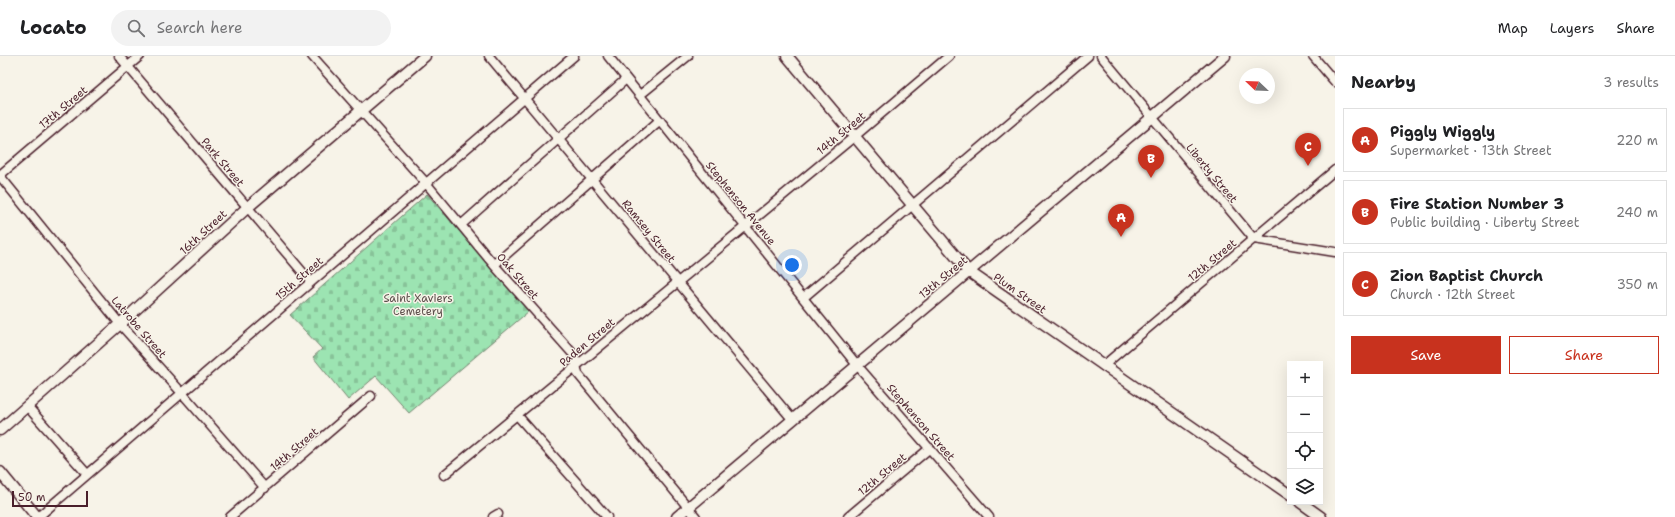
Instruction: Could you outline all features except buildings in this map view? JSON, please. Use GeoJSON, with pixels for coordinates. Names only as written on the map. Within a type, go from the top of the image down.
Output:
{"type":"FeatureCollection","features":[{"type":"Feature","properties":{"kind":"street","name":"Park Street"},"geometry":{"type":"LineString","coordinates":[[119,56],[311,282]]}},
{"type":"Feature","properties":{"kind":"street","name":"17th Street"},"geometry":{"type":"LineString","coordinates":[[0,176],[140,56]]}},
{"type":"Feature","properties":{"kind":"street","name":"Oak Street"},"geometry":{"type":"LineString","coordinates":[[312,56],[426,183],[494,265],[574,355],[578,374],[687,508],[696,517]]}},
{"type":"Feature","properties":{"kind":"street","name":"16th Street"},"geometry":{"type":"LineString","coordinates":[[0,430],[120,324],[248,207],[425,56]]}},
{"type":"Feature","properties":{"kind":"street","name":"Ramsey Street"},"geometry":{"type":"LineString","coordinates":[[489,56],[593,178],[677,282],[792,419]]}},
{"type":"Feature","properties":{"kind":"street","name":"15th Street"},"geometry":{"type":"LineString","coordinates":[[37,517],[574,56]]}},
{"type":"Feature","properties":{"kind":"street","name":"Stephenson Avenue"},"geometry":{"type":"LineString","coordinates":[[608,56],[857,365]]}},
{"type":"Feature","properties":{"kind":"street"},"geometry":{"type":"LineString","coordinates":[[640,95],[688,56]]}},
{"type":"Feature","properties":{"kind":"street","name":"Plum Street"},"geometry":{"type":"LineString","coordinates":[[787,56],[968,271],[1287,493]]}},
{"type":"Feature","properties":{"kind":"street","name":"14th Street"},"geometry":{"type":"LineString","coordinates":[[745,226],[855,136],[949,56]]}},
{"type":"Feature","properties":{"kind":"street"},"geometry":{"type":"LineString","coordinates":[[804,298],[912,204],[1088,56]]}},
{"type":"Feature","properties":{"kind":"street","name":"Liberty Street"},"geometry":{"type":"LineString","coordinates":[[1101,56],[1150,117],[1254,239]]}},
{"type":"Feature","properties":{"kind":"street","name":"13th Street"},"geometry":{"type":"LineString","coordinates":[[677,517],[1224,56]]}},
{"type":"Feature","properties":{"kind":"street"},"geometry":{"type":"LineString","coordinates":[[1313,56],[1335,82]]}},
{"type":"Feature","properties":{"kind":"street"},"geometry":{"type":"LineString","coordinates":[[461,225],[626,79]]}},
{"type":"Feature","properties":{"kind":"street"},"geometry":{"type":"LineString","coordinates":[[494,265],[660,120]]}},
{"type":"Feature","properties":{"kind":"street","name":"12th Street"},"geometry":{"type":"LineString","coordinates":[[1104,366],[1335,170]]}},
{"type":"Feature","properties":{"kind":"street","name":"Latrobe Street"},"geometry":{"type":"LineString","coordinates":[[0,176],[120,324],[265,488]]}},
{"type":"Feature","properties":{"kind":"street","name":"Paden Street"},"geometry":{"type":"LineString","coordinates":[[444,475],[745,226]]}},
{"type":"Feature","properties":{"kind":"street"},"geometry":{"type":"LineString","coordinates":[[1254,239],[1335,252]]}},
{"type":"Feature","properties":{"kind":"street","name":"Stephenson Street"},"geometry":{"type":"LineString","coordinates":[[857,365],[989,517]]}},
{"type":"Feature","properties":{"kind":"street","name":"14th Street"},"geometry":{"type":"LineString","coordinates":[[236,515],[371,396]]}},
{"type":"Feature","properties":{"kind":"street"},"geometry":{"type":"LineString","coordinates":[[27,406],[87,474]]}},
{"type":"Feature","properties":{"kind":"street"},"geometry":{"type":"LineString","coordinates":[[517,415],[607,517]]}},
{"type":"Feature","properties":{"kind":"street","name":"12th Street"},"geometry":{"type":"LineString","coordinates":[[848,517],[930,448]]}},
{"type":"Feature","properties":{"kind":"street"},"geometry":{"type":"LineString","coordinates":[[0,472],[37,517]]}},
{"type":"Feature","properties":{"kind":"street"},"geometry":{"type":"LineString","coordinates":[[1304,505],[1321,517]]}},
{"type":"Feature","properties":{"kind":"green space","name":"Saint Xaviers Cemetery"},"geometry":{"type":"Polygon","coordinates":[[[427,194],[529,311],[409,413],[376,376],[348,400],[313,357],[322,349],[290,315],[427,194]]]}},
{"type":"Feature","properties":{"kind":"place","name":"Zion Baptist Church"},"geometry":{"type":"Point","coordinates":[1308,166]}},
{"type":"Feature","properties":{"kind":"place","name":"Fire Station Number 3"},"geometry":{"type":"Point","coordinates":[1151,178]}},
{"type":"Feature","properties":{"kind":"place","name":"Piggly Wiggly"},"geometry":{"type":"Point","coordinates":[1121,237]}}]}
